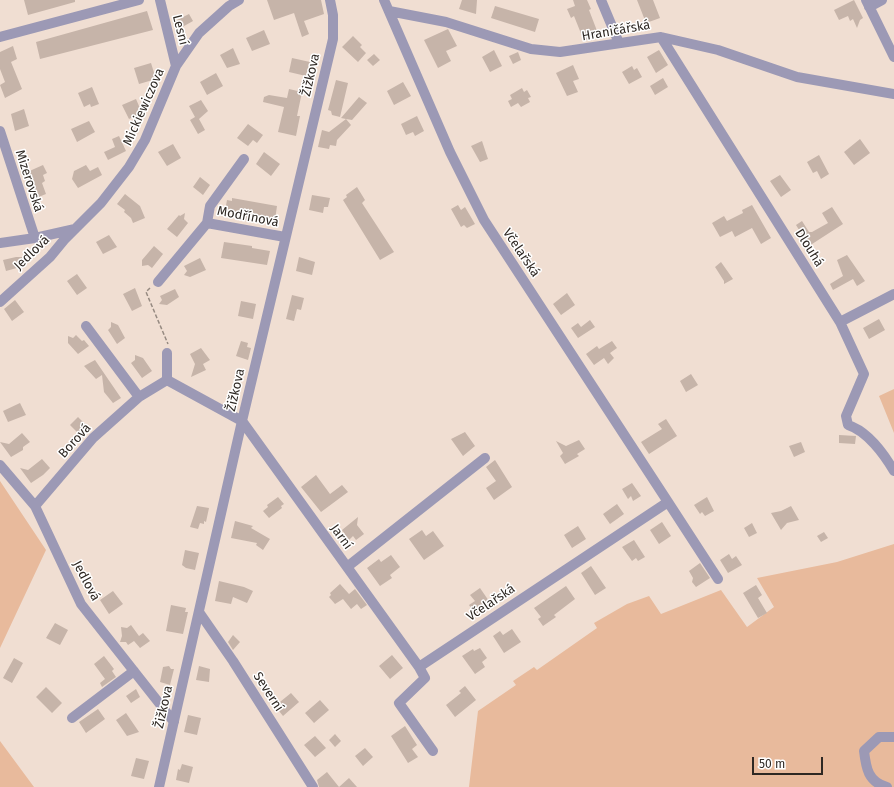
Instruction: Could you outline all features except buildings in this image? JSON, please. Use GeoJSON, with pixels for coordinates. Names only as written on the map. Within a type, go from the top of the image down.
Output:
{"type":"FeatureCollection","features":[{"type":"Feature","properties":{"kind":"street"},"geometry":{"type":"LineString","coordinates":[[0,37],[139,0]]}},
{"type":"Feature","properties":{"kind":"street","name":"Lesní"},"geometry":{"type":"LineString","coordinates":[[160,0],[176,66]]}},
{"type":"Feature","properties":{"kind":"street","name":"Mickiewiczova"},"geometry":{"type":"LineString","coordinates":[[64,240],[102,203],[129,167],[151,127],[176,66],[199,33],[229,6],[240,0]]}},
{"type":"Feature","properties":{"kind":"street","name":"Žižkova"},"geometry":{"type":"LineString","coordinates":[[159,787],[242,421],[333,39],[333,15],[330,0]]}},
{"type":"Feature","properties":{"kind":"street","name":"Včelařská"},"geometry":{"type":"LineString","coordinates":[[384,0],[450,152],[484,220],[718,579]]}},
{"type":"Feature","properties":{"kind":"street"},"geometry":{"type":"LineString","coordinates":[[601,0],[619,43]]}},
{"type":"Feature","properties":{"kind":"street"},"geometry":{"type":"LineString","coordinates":[[882,0],[868,3],[894,57]]}},
{"type":"Feature","properties":{"kind":"street","name":"Hraničářská"},"geometry":{"type":"LineString","coordinates":[[389,11],[446,22],[538,50],[560,52],[661,37],[718,50],[796,77],[894,94]]}},
{"type":"Feature","properties":{"kind":"street","name":"Dlouhá"},"geometry":{"type":"LineString","coordinates":[[661,37],[840,322],[864,374],[846,416],[848,425],[857,428],[876,447],[894,471]]}},
{"type":"Feature","properties":{"kind":"street","name":"Mizerovská"},"geometry":{"type":"LineString","coordinates":[[0,131],[35,238]]}},
{"type":"Feature","properties":{"kind":"street","name":"Modřínová"},"geometry":{"type":"LineString","coordinates":[[158,282],[207,223],[210,206],[244,159]]}},
{"type":"Feature","properties":{"kind":"street","name":"Modřínová"},"geometry":{"type":"LineString","coordinates":[[207,223],[285,237]]}},
{"type":"Feature","properties":{"kind":"street","name":"Mickiewiczova"},"geometry":{"type":"LineString","coordinates":[[0,243],[35,238],[75,228]]}},
{"type":"Feature","properties":{"kind":"street","name":"Jedlová"},"geometry":{"type":"LineString","coordinates":[[0,302],[50,257],[64,240]]}},
{"type":"Feature","properties":{"kind":"street"},"geometry":{"type":"LineString","coordinates":[[840,322],[894,294]]}},
{"type":"Feature","properties":{"kind":"street"},"geometry":{"type":"LineString","coordinates":[[86,326],[139,398]]}},
{"type":"Feature","properties":{"kind":"street"},"geometry":{"type":"LineString","coordinates":[[167,353],[167,380],[242,421]]}},
{"type":"Feature","properties":{"kind":"street","name":"Borová"},"geometry":{"type":"LineString","coordinates":[[35,506],[93,438],[139,398],[167,380]]}},
{"type":"Feature","properties":{"kind":"street","name":"Jarní"},"geometry":{"type":"LineString","coordinates":[[242,421],[419,667]]}},
{"type":"Feature","properties":{"kind":"street"},"geometry":{"type":"LineString","coordinates":[[347,568],[485,458]]}},
{"type":"Feature","properties":{"kind":"street","name":"Jedlová"},"geometry":{"type":"LineString","coordinates":[[0,465],[35,506],[81,604],[174,722]]}},
{"type":"Feature","properties":{"kind":"street","name":"Včelařská"},"geometry":{"type":"LineString","coordinates":[[419,667],[668,502]]}},
{"type":"Feature","properties":{"kind":"street","name":"Severní"},"geometry":{"type":"LineString","coordinates":[[199,612],[233,661],[313,787]]}},
{"type":"Feature","properties":{"kind":"street"},"geometry":{"type":"LineString","coordinates":[[419,667],[425,678],[399,703],[433,751]]}},
{"type":"Feature","properties":{"kind":"street"},"geometry":{"type":"LineString","coordinates":[[72,718],[134,671]]}},
{"type":"Feature","properties":{"kind":"street"},"geometry":{"type":"LineString","coordinates":[[887,787],[879,785],[872,779],[866,768],[864,751],[879,737],[894,737]]}},
{"type":"Feature","properties":{"kind":"path"},"geometry":{"type":"LineString","coordinates":[[158,282],[146,292],[168,344],[167,353]]}},
{"type":"Feature","properties":{"kind":"shaded area"},"geometry":{"type":"Polygon","coordinates":[[[894,389],[894,433],[879,396],[894,389]]]}},
{"type":"Feature","properties":{"kind":"shaded area"},"geometry":{"type":"Polygon","coordinates":[[[0,481],[46,550],[0,648],[0,481]]]}},
{"type":"Feature","properties":{"kind":"shaded area"},"geometry":{"type":"Polygon","coordinates":[[[894,544],[894,787],[469,787],[478,711],[516,685],[513,681],[534,667],[537,670],[597,628],[594,623],[627,604],[649,596],[661,614],[721,590],[747,627],[774,607],[757,578],[837,562],[894,544]]]}},
{"type":"Feature","properties":{"kind":"shaded area"},"geometry":{"type":"Polygon","coordinates":[[[0,741],[34,787],[0,787],[0,741]]]}}]}
